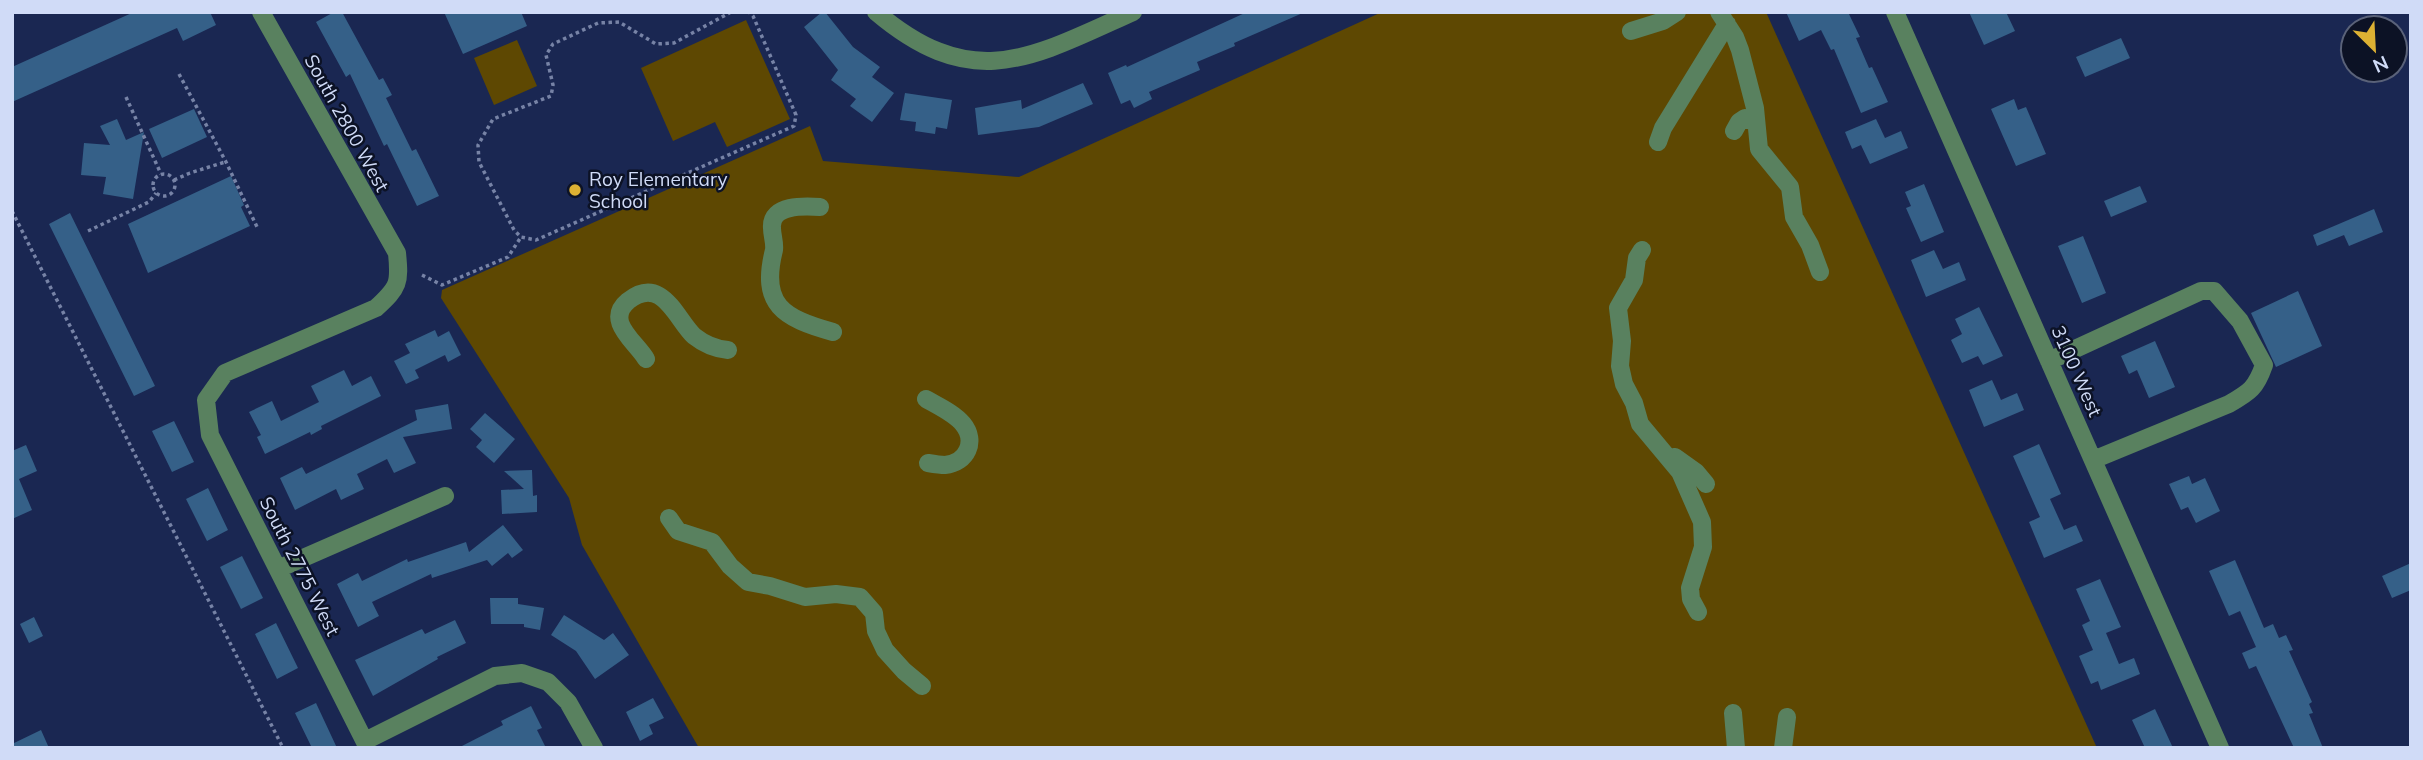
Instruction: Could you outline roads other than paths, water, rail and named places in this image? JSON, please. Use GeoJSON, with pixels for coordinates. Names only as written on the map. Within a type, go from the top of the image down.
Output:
{"type":"FeatureCollection","features":[{"type":"Feature","properties":{"kind":"street","name":"South 2800 West"},"geometry":{"type":"LineString","coordinates":[[206,400],[225,373],[376,307],[394,292],[400,280],[397,253],[261,12]]}},
{"type":"Feature","properties":{"kind":"street"},"geometry":{"type":"LineString","coordinates":[[876,12],[898,31],[928,48],[972,62],[1014,60],[1055,47],[1133,12]]}},
{"type":"Feature","properties":{"kind":"street"},"geometry":{"type":"LineString","coordinates":[[1631,31],[1663,21],[1677,12]]}},
{"type":"Feature","properties":{"kind":"street","name":"3100 West"},"geometry":{"type":"LineString","coordinates":[[1895,12],[2220,748]]}},
{"type":"Feature","properties":{"kind":"street"},"geometry":{"type":"LineString","coordinates":[[1723,18],[1740,50],[1755,108],[1759,149],[1790,187],[1794,217],[1810,245],[1820,272]]}},
{"type":"Feature","properties":{"kind":"street"},"geometry":{"type":"LineString","coordinates":[[1658,142],[1723,18]]}},
{"type":"Feature","properties":{"kind":"street"},"geometry":{"type":"LineString","coordinates":[[1734,131],[1745,118],[1756,123]]}},
{"type":"Feature","properties":{"kind":"street"},"geometry":{"type":"LineString","coordinates":[[820,207],[795,207],[776,215],[772,223],[774,245],[768,273],[770,288],[782,309],[797,321],[833,332]]}},
{"type":"Feature","properties":{"kind":"street"},"geometry":{"type":"LineString","coordinates":[[1642,250],[1637,258],[1634,280],[1618,308],[1622,341],[1620,366],[1640,424],[1695,478],[1704,530],[1702,555],[1690,588],[1691,599],[1698,612]]}},
{"type":"Feature","properties":{"kind":"street"},"geometry":{"type":"LineString","coordinates":[[2049,361],[2202,291],[2214,291],[2240,321],[2264,365],[2258,381],[2249,393],[2093,460]]}},
{"type":"Feature","properties":{"kind":"street"},"geometry":{"type":"LineString","coordinates":[[646,359],[624,334],[620,321],[624,306],[630,300],[648,294],[656,295],[671,304],[688,329],[703,342],[729,350]]}},
{"type":"Feature","properties":{"kind":"street"},"geometry":{"type":"LineString","coordinates":[[926,399],[958,418],[965,426],[971,442],[966,454],[959,460],[945,465],[928,463]]}},
{"type":"Feature","properties":{"kind":"street","name":"South 2775 West"},"geometry":{"type":"LineString","coordinates":[[206,400],[210,435],[367,745]]}},
{"type":"Feature","properties":{"kind":"street"},"geometry":{"type":"LineString","coordinates":[[278,569],[445,496]]}},
{"type":"Feature","properties":{"kind":"street"},"geometry":{"type":"LineString","coordinates":[[669,518],[678,531],[712,542],[730,566],[748,582],[804,597],[836,594],[860,597],[874,613],[876,631],[885,650],[904,671],[922,685]]}},
{"type":"Feature","properties":{"kind":"street"},"geometry":{"type":"LineString","coordinates":[[367,745],[495,676],[522,673],[548,682],[568,702],[594,748]]}},
{"type":"Feature","properties":{"kind":"street"},"geometry":{"type":"LineString","coordinates":[[1732,713],[1736,748]]}},
{"type":"Feature","properties":{"kind":"street"},"geometry":{"type":"LineString","coordinates":[[1783,748],[1787,717]]}},
{"type":"Feature","properties":{"kind":"place","name":"Roy Elementary School"},"geometry":{"type":"Point","coordinates":[575,190]}}]}
